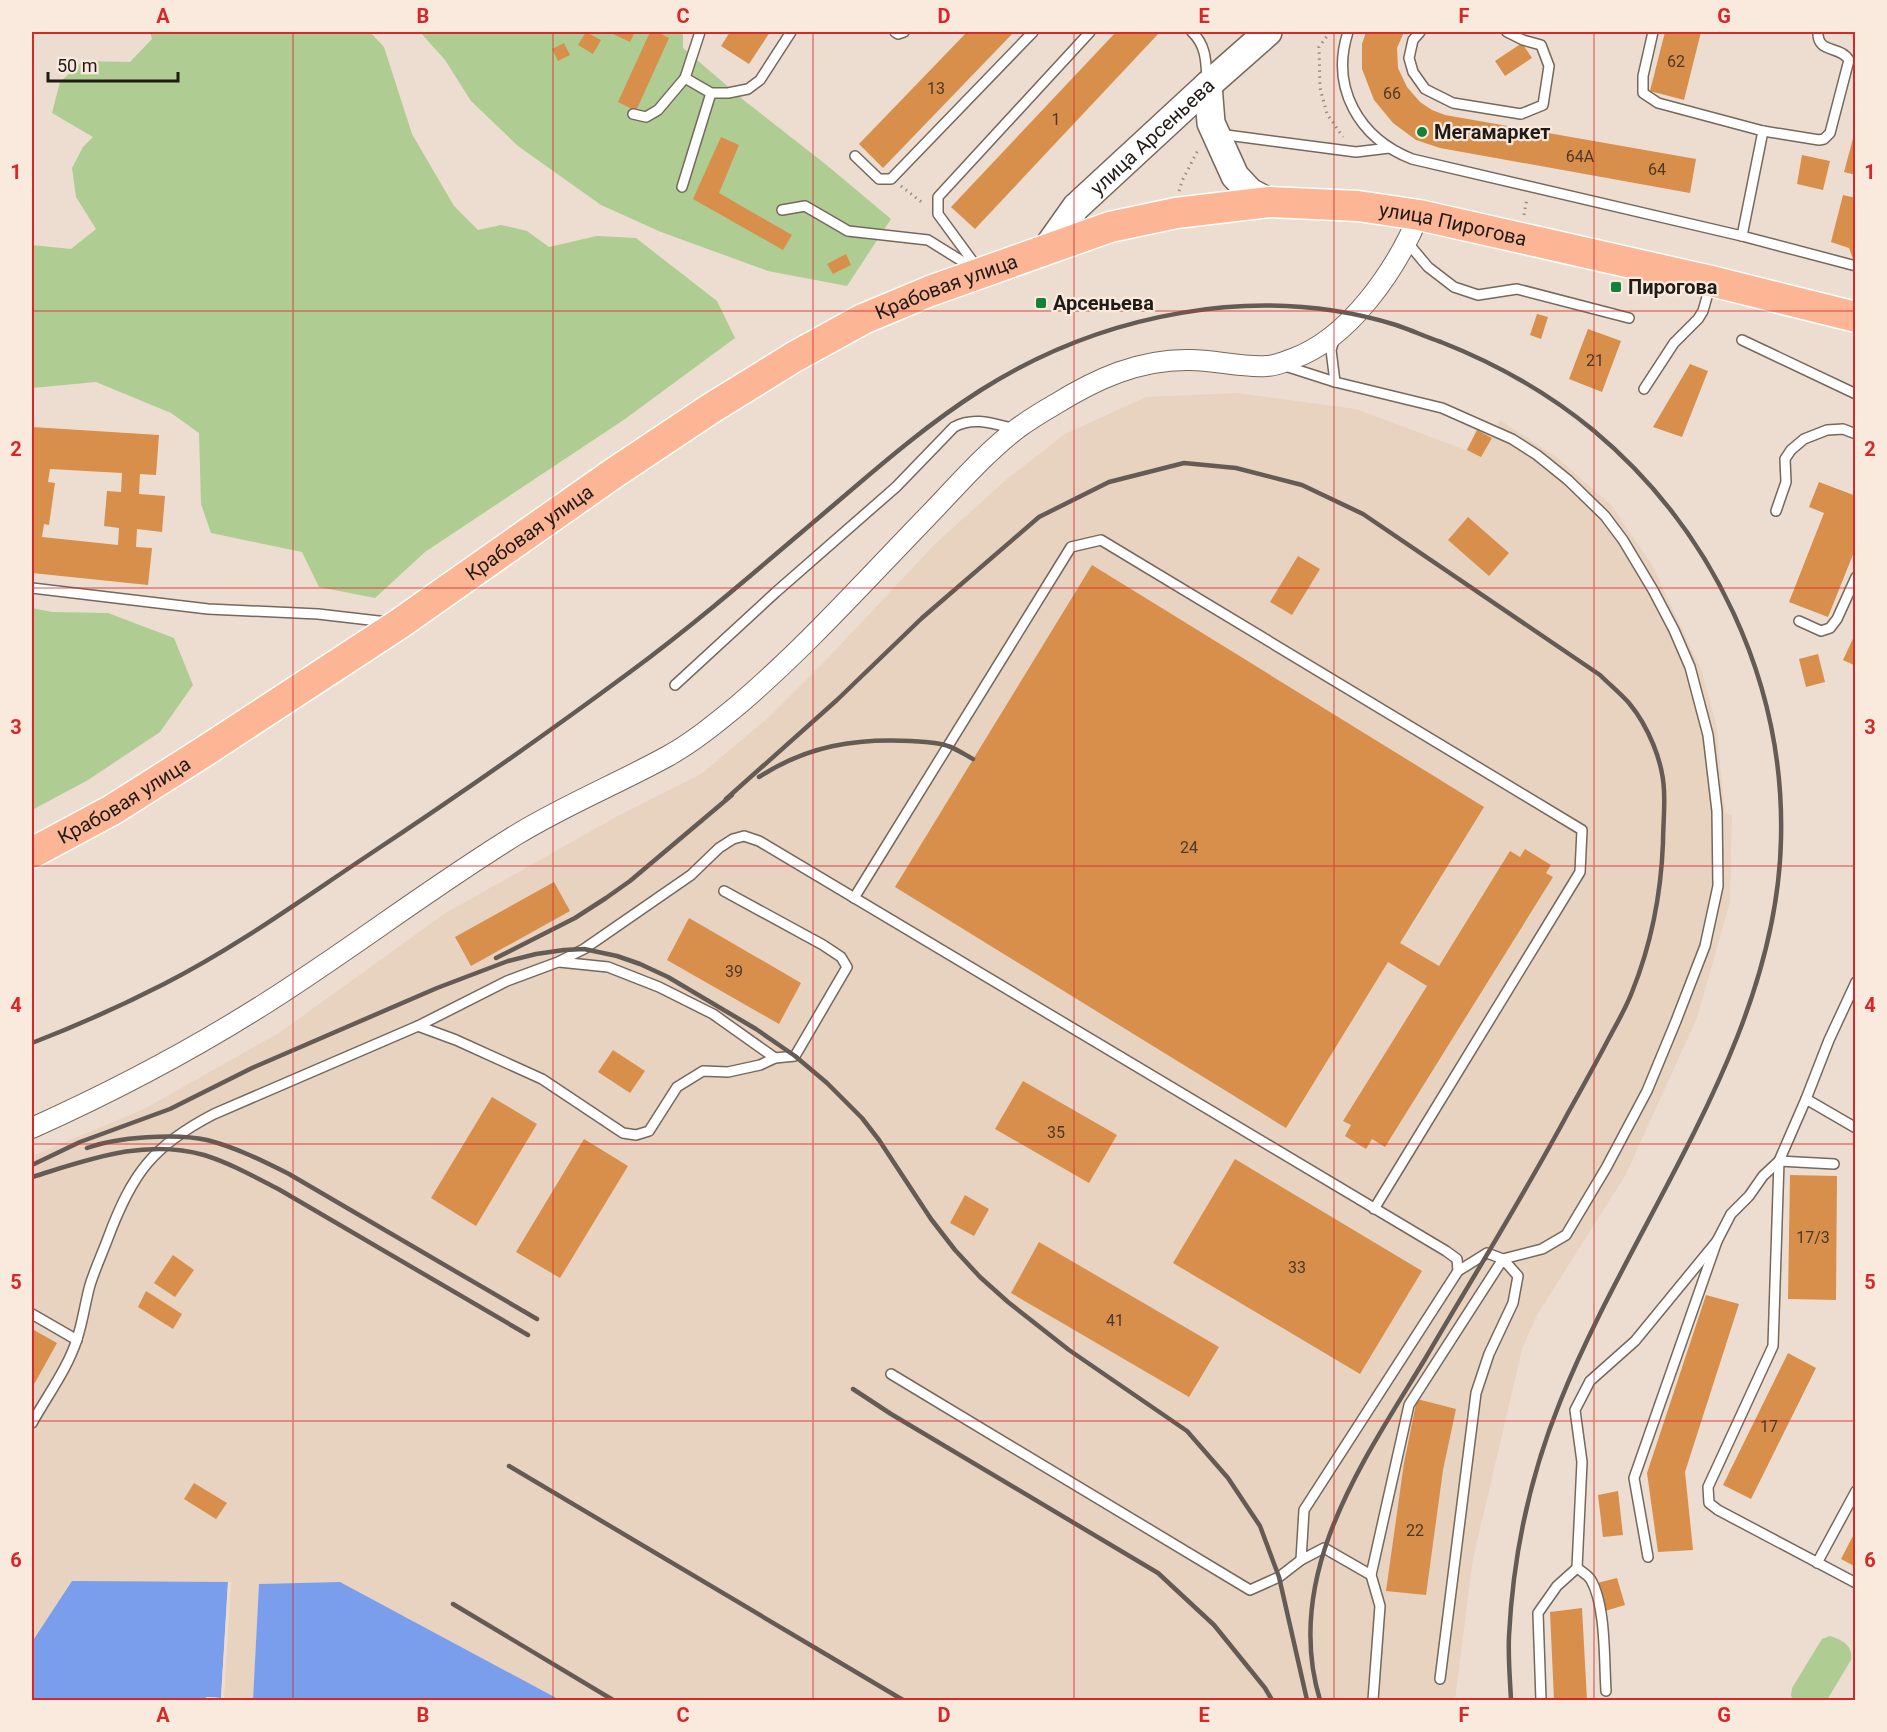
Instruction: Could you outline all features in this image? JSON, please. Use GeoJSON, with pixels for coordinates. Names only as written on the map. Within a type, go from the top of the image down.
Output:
{"type":"FeatureCollection","features":[{"type":"Feature","properties":{"kind":"main road","name":"улица Арсеньева"},"geometry":{"type":"LineString","coordinates":[[1047,248],[1076,207],[1268,32]]}},
{"type":"Feature","properties":{"kind":"main road"},"geometry":{"type":"LineString","coordinates":[[1208,85],[1214,128],[1235,176],[1250,192],[1269,202]]}},
{"type":"Feature","properties":{"kind":"main road","name":"улица Пирогова"},"geometry":{"type":"LineString","coordinates":[[1047,248],[1110,227],[1176,213],[1269,202],[1358,206],[1413,229],[1520,238],[1711,281],[1856,317]]}},
{"type":"Feature","properties":{"kind":"main road","name":"Крабовая улица"},"geometry":{"type":"LineString","coordinates":[[32,853],[112,810],[399,624],[614,472],[794,357],[863,319],[1047,248]]}},
{"type":"Feature","properties":{"kind":"street"},"geometry":{"type":"LineString","coordinates":[[32,1128],[71,1110],[217,1033],[270,1001],[464,868],[519,834],[561,809],[669,755],[704,733],[792,657],[972,470],[1017,429],[1081,388],[1115,372],[1149,363],[1189,360],[1265,367],[1318,348],[1355,315],[1392,268],[1413,229]]}},
{"type":"Feature","properties":{"kind":"lane"},"geometry":{"type":"LineString","coordinates":[[633,114],[646,117],[658,110],[685,78],[700,32]]}},
{"type":"Feature","properties":{"kind":"lane"},"geometry":{"type":"LineString","coordinates":[[685,78],[711,93],[728,93],[748,89],[760,80],[791,32]]}},
{"type":"Feature","properties":{"kind":"lane"},"geometry":{"type":"LineString","coordinates":[[895,32],[898,34],[904,32]]}},
{"type":"Feature","properties":{"kind":"lane"},"geometry":{"type":"LineString","coordinates":[[855,156],[879,179],[891,179],[1033,32]]}},
{"type":"Feature","properties":{"kind":"lane"},"geometry":{"type":"LineString","coordinates":[[980,272],[938,214],[938,196],[1090,32]]}},
{"type":"Feature","properties":{"kind":"lane"},"geometry":{"type":"LineString","coordinates":[[1348,32],[1342,65],[1347,95],[1355,112],[1389,148],[1412,159],[1742,236],[1856,266]]}},
{"type":"Feature","properties":{"kind":"lane"},"geometry":{"type":"LineString","coordinates":[[1420,32],[1413,40],[1409,58],[1413,72],[1425,89],[1453,103],[1521,114],[1543,105],[1549,66],[1540,45],[1507,32]]}},
{"type":"Feature","properties":{"kind":"lane"},"geometry":{"type":"LineString","coordinates":[[1653,32],[1643,75],[1644,93],[1658,103],[1763,131],[1819,140],[1824,139],[1830,133],[1849,60],[1845,54],[1821,45],[1818,32]]}},
{"type":"Feature","properties":{"kind":"lane"},"geometry":{"type":"LineString","coordinates":[[1198,33],[1205,53],[1208,85]]}},
{"type":"Feature","properties":{"kind":"lane"},"geometry":{"type":"LineString","coordinates":[[682,187],[711,93]]}},
{"type":"Feature","properties":{"kind":"lane"},"geometry":{"type":"LineString","coordinates":[[1214,128],[1356,152],[1389,148]]}},
{"type":"Feature","properties":{"kind":"lane"},"geometry":{"type":"LineString","coordinates":[[1742,236],[1763,131]]}},
{"type":"Feature","properties":{"kind":"lane"},"geometry":{"type":"LineString","coordinates":[[782,210],[806,206],[848,231],[928,240],[980,272]]}},
{"type":"Feature","properties":{"kind":"lane"},"geometry":{"type":"LineString","coordinates":[[1413,229],[1428,267],[1454,287],[1478,295],[1517,289],[1629,318]]}},
{"type":"Feature","properties":{"kind":"lane"},"geometry":{"type":"LineString","coordinates":[[1644,389],[1674,344],[1703,311],[1711,281]]}},
{"type":"Feature","properties":{"kind":"lane"},"geometry":{"type":"LineString","coordinates":[[1335,333],[1331,350],[1335,382]]}},
{"type":"Feature","properties":{"kind":"lane"},"geometry":{"type":"LineString","coordinates":[[1742,340],[1856,394]]}},
{"type":"Feature","properties":{"kind":"lane"},"geometry":{"type":"LineString","coordinates":[[1278,364],[1335,382],[1442,408],[1512,439],[1537,455],[1568,480],[1605,516],[1623,540],[1653,590],[1690,667],[1708,735],[1717,811],[1718,886],[1705,946],[1647,1091],[1606,1168],[1566,1235],[1542,1249],[1503,1259],[1409,1405],[1371,1575],[1380,1606],[1373,1701]]}},
{"type":"Feature","properties":{"kind":"lane"},"geometry":{"type":"LineString","coordinates":[[675,685],[776,592],[896,487],[954,427],[964,421],[979,421],[1017,429]]}},
{"type":"Feature","properties":{"kind":"lane"},"geometry":{"type":"LineString","coordinates":[[1776,511],[1786,482],[1785,459],[1791,450],[1804,439],[1827,430],[1843,429],[1856,434]]}},
{"type":"Feature","properties":{"kind":"lane"},"geometry":{"type":"LineString","coordinates":[[854,898],[1071,547],[1101,540],[1582,830],[1580,872],[1374,1209]]}},
{"type":"Feature","properties":{"kind":"lane"},"geometry":{"type":"LineString","coordinates":[[1799,621],[1821,631],[1830,628],[1838,620],[1856,577]]}},
{"type":"Feature","properties":{"kind":"lane"},"geometry":{"type":"LineString","coordinates":[[32,588],[208,609],[318,614],[399,624]]}},
{"type":"Feature","properties":{"kind":"lane"},"geometry":{"type":"LineString","coordinates":[[32,1423],[65,1366],[77,1340],[90,1285],[119,1207],[138,1174],[159,1149],[190,1126],[214,1114],[418,1026],[507,981],[558,962],[584,949],[691,875],[719,848],[732,839],[744,836],[759,841],[1446,1251],[1457,1259],[1458,1270]]}},
{"type":"Feature","properties":{"kind":"lane"},"geometry":{"type":"LineString","coordinates":[[418,1026],[456,1040],[542,1079],[623,1133],[636,1135],[649,1131],[677,1087],[703,1071],[728,1072],[754,1067],[775,1058],[795,1056],[847,967],[842,957],[823,945],[724,891]]}},
{"type":"Feature","properties":{"kind":"lane"},"geometry":{"type":"LineString","coordinates":[[558,962],[608,967],[659,987],[713,1014],[775,1058]]}},
{"type":"Feature","properties":{"kind":"lane"},"geometry":{"type":"LineString","coordinates":[[1856,982],[1829,1040],[1779,1161],[1773,1346],[1708,1488],[1709,1503],[1718,1510],[1856,1583]]}},
{"type":"Feature","properties":{"kind":"lane"},"geometry":{"type":"LineString","coordinates":[[1806,1099],[1856,1128]]}},
{"type":"Feature","properties":{"kind":"lane"},"geometry":{"type":"LineString","coordinates":[[1648,1557],[1634,1478],[1717,1241],[1731,1214],[1779,1161],[1834,1164]]}},
{"type":"Feature","properties":{"kind":"lane"},"geometry":{"type":"LineString","coordinates":[[1541,1701],[1538,1613],[1557,1586],[1577,1568],[1582,1461],[1575,1410],[1590,1381],[1635,1341],[1717,1241]]}},
{"type":"Feature","properties":{"kind":"lane"},"geometry":{"type":"LineString","coordinates":[[1301,1560],[1304,1510],[1458,1270],[1487,1253],[1503,1259],[1518,1276],[1513,1303],[1489,1354],[1476,1393],[1440,1679]]}},
{"type":"Feature","properties":{"kind":"lane"},"geometry":{"type":"LineString","coordinates":[[32,1314],[77,1340]]}},
{"type":"Feature","properties":{"kind":"lane"},"geometry":{"type":"LineString","coordinates":[[891,1374],[1250,1590],[1279,1577],[1301,1560],[1324,1548],[1371,1575]]}},
{"type":"Feature","properties":{"kind":"lane"},"geometry":{"type":"LineString","coordinates":[[1817,1563],[1856,1491]]}},
{"type":"Feature","properties":{"kind":"lane"},"geometry":{"type":"LineString","coordinates":[[1577,1568],[1590,1579],[1602,1619],[1606,1690]]}},
{"type":"Feature","properties":{"kind":"path"},"geometry":{"type":"LineString","coordinates":[[1330,32],[1319,47],[1320,88],[1327,114],[1356,152]]}},
{"type":"Feature","properties":{"kind":"path"},"geometry":{"type":"LineString","coordinates":[[1176,213],[1182,181],[1214,128]]}},
{"type":"Feature","properties":{"kind":"path"},"geometry":{"type":"LineString","coordinates":[[891,179],[938,214]]}},
{"type":"Feature","properties":{"kind":"path"},"geometry":{"type":"LineString","coordinates":[[1520,238],[1529,187]]}},
{"type":"Feature","properties":{"kind":"shaded area"},"geometry":{"type":"Polygon","coordinates":[[[1237,393],[1356,409],[1466,450],[1477,430],[1492,438],[1500,420],[1556,457],[1611,505],[1652,565],[1701,669],[1716,724],[1725,813],[1732,815],[1730,902],[1697,1018],[1625,1176],[1537,1315],[1522,1349],[1473,1559],[1455,1700],[560,1700],[340,1582],[259,1584],[253,1700],[206,1700],[221,1698],[32,1642],[32,1156],[144,1109],[279,1033],[444,914],[616,817],[701,774],[768,718],[936,543],[1007,479],[1065,434],[1146,397],[1237,393]]]}},
{"type":"Feature","properties":{"kind":"green space"},"geometry":{"type":"Polygon","coordinates":[[[150,32],[370,32],[384,47],[412,134],[454,206],[478,230],[501,225],[527,231],[549,247],[597,236],[636,238],[717,301],[735,338],[625,419],[425,552],[375,598],[319,587],[302,552],[211,533],[201,504],[199,433],[171,413],[96,382],[32,388],[32,245],[71,249],[96,229],[76,197],[72,168],[83,147],[93,137],[52,113],[60,82],[83,61],[130,62],[152,39],[150,32]]]}},
{"type":"Feature","properties":{"kind":"green space"},"geometry":{"type":"Polygon","coordinates":[[[420,32],[683,32],[683,48],[891,219],[847,286],[768,271],[661,232],[601,205],[518,146],[471,101],[445,60],[420,32]]]}},
{"type":"Feature","properties":{"kind":"green space"},"geometry":{"type":"Polygon","coordinates":[[[32,608],[52,612],[108,613],[174,638],[193,685],[160,732],[88,780],[32,810],[32,608]]]}},
{"type":"Feature","properties":{"kind":"green space"},"geometry":{"type":"Polygon","coordinates":[[[1830,1636],[1842,1641],[1848,1647],[1851,1660],[1827,1700],[1794,1700],[1791,1696],[1792,1688],[1822,1639],[1830,1636]]]}},
{"type":"Feature","properties":{"kind":"water"},"geometry":{"type":"Polygon","coordinates":[[[72,1581],[228,1582],[221,1698],[206,1697],[206,1700],[32,1700],[32,1642],[72,1581]]]}},
{"type":"Feature","properties":{"kind":"water"},"geometry":{"type":"Polygon","coordinates":[[[340,1582],[560,1700],[253,1700],[259,1584],[340,1582]]]}},
{"type":"Feature","properties":{"kind":"pier"},"geometry":{"type":"Polygon","coordinates":[[[228,1582],[231,1582],[224,1699],[206,1700],[206,1697],[221,1698],[228,1582]]]}},
{"type":"Feature","properties":{"kind":"building"},"geometry":{"type":"Polygon","coordinates":[[[586,32],[601,40],[593,54],[578,45],[586,32]]]}},
{"type":"Feature","properties":{"kind":"building"},"geometry":{"type":"Polygon","coordinates":[[[609,32],[635,32],[630,42],[609,32]]]}},
{"type":"Feature","properties":{"kind":"building"},"geometry":{"type":"Polygon","coordinates":[[[650,32],[657,32],[669,38],[636,111],[618,102],[650,32]]]}},
{"type":"Feature","properties":{"kind":"building"},"geometry":{"type":"Polygon","coordinates":[[[730,32],[770,32],[749,64],[721,46],[730,32]]]}},
{"type":"Feature","properties":{"kind":"building"},"geometry":{"type":"Polygon","coordinates":[[[967,32],[1014,32],[883,168],[859,144],[967,32]]]}},
{"type":"Feature","properties":{"kind":"building"},"geometry":{"type":"Polygon","coordinates":[[[1116,32],[1160,32],[975,229],[951,207],[1116,32]]]}},
{"type":"Feature","properties":{"kind":"building"},"geometry":{"type":"Polygon","coordinates":[[[1366,32],[1404,32],[1397,48],[1398,68],[1407,87],[1420,102],[1432,110],[1445,115],[1696,159],[1690,193],[1440,148],[1416,140],[1393,123],[1374,100],[1362,69],[1362,44],[1366,32]]]}},
{"type":"Feature","properties":{"kind":"building"},"geometry":{"type":"Polygon","coordinates":[[[1665,32],[1701,32],[1684,100],[1650,91],[1665,32]]]}},
{"type":"Feature","properties":{"kind":"building"},"geometry":{"type":"Polygon","coordinates":[[[564,43],[570,55],[558,61],[552,49],[564,43]]]}},
{"type":"Feature","properties":{"kind":"building"},"geometry":{"type":"Polygon","coordinates":[[[1522,43],[1532,58],[1505,76],[1495,61],[1522,43]]]}},
{"type":"Feature","properties":{"kind":"building"},"geometry":{"type":"Polygon","coordinates":[[[1856,131],[1856,175],[1844,172],[1856,131]]]}},
{"type":"Feature","properties":{"kind":"building"},"geometry":{"type":"Polygon","coordinates":[[[721,137],[739,145],[719,193],[792,235],[783,250],[693,199],[721,137]]]}},
{"type":"Feature","properties":{"kind":"building"},"geometry":{"type":"Polygon","coordinates":[[[1802,155],[1830,161],[1823,190],[1797,184],[1802,155]]]}},
{"type":"Feature","properties":{"kind":"building"},"geometry":{"type":"Polygon","coordinates":[[[1843,195],[1856,198],[1856,258],[1853,259],[1849,248],[1831,242],[1843,195]]]}},
{"type":"Feature","properties":{"kind":"building"},"geometry":{"type":"Polygon","coordinates":[[[846,254],[851,265],[833,274],[827,264],[846,254]]]}},
{"type":"Feature","properties":{"kind":"building"},"geometry":{"type":"Polygon","coordinates":[[[1537,314],[1548,317],[1541,339],[1530,335],[1537,314]]]}},
{"type":"Feature","properties":{"kind":"building"},"geometry":{"type":"Polygon","coordinates":[[[1588,329],[1621,341],[1602,392],[1569,379],[1588,329]]]}},
{"type":"Feature","properties":{"kind":"building"},"geometry":{"type":"Polygon","coordinates":[[[1690,364],[1708,371],[1682,437],[1653,427],[1690,364]]]}},
{"type":"Feature","properties":{"kind":"building"},"geometry":{"type":"Polygon","coordinates":[[[32,427],[159,435],[156,475],[140,474],[139,494],[165,496],[162,532],[137,529],[136,547],[152,548],[148,585],[32,573],[32,427]],[[50,469],[48,482],[55,483],[49,525],[44,524],[42,537],[118,545],[119,528],[104,526],[107,491],[121,492],[122,473],[50,469]]]}},
{"type":"Feature","properties":{"kind":"building"},"geometry":{"type":"Polygon","coordinates":[[[1477,430],[1492,438],[1481,457],[1467,450],[1477,430]]]}},
{"type":"Feature","properties":{"kind":"building"},"geometry":{"type":"Polygon","coordinates":[[[1819,482],[1856,496],[1856,547],[1828,617],[1789,602],[1824,513],[1809,507],[1819,482]]]}},
{"type":"Feature","properties":{"kind":"building"},"geometry":{"type":"Polygon","coordinates":[[[1468,517],[1509,553],[1489,576],[1448,540],[1468,517]]]}},
{"type":"Feature","properties":{"kind":"building"},"geometry":{"type":"Polygon","coordinates":[[[1298,556],[1320,569],[1292,615],[1270,602],[1298,556]]]}},
{"type":"Feature","properties":{"kind":"building"},"geometry":{"type":"Polygon","coordinates":[[[1092,565],[1484,807],[1400,943],[1439,966],[1510,851],[1520,857],[1525,849],[1551,865],[1546,873],[1553,877],[1385,1147],[1372,1139],[1366,1149],[1345,1136],[1351,1125],[1343,1121],[1427,986],[1388,962],[1286,1128],[895,887],[1092,565]]]}},
{"type":"Feature","properties":{"kind":"building"},"geometry":{"type":"Polygon","coordinates":[[[1856,632],[1856,666],[1843,660],[1856,632]]]}},
{"type":"Feature","properties":{"kind":"building"},"geometry":{"type":"Polygon","coordinates":[[[1818,654],[1825,682],[1806,687],[1799,659],[1818,654]]]}},
{"type":"Feature","properties":{"kind":"building"},"geometry":{"type":"Polygon","coordinates":[[[554,882],[570,911],[471,966],[455,937],[554,882]]]}},
{"type":"Feature","properties":{"kind":"building"},"geometry":{"type":"Polygon","coordinates":[[[689,918],[801,983],[779,1024],[667,960],[689,918]]]}},
{"type":"Feature","properties":{"kind":"building"},"geometry":{"type":"Polygon","coordinates":[[[613,1050],[645,1071],[630,1093],[598,1072],[613,1050]]]}},
{"type":"Feature","properties":{"kind":"building"},"geometry":{"type":"Polygon","coordinates":[[[1023,1081],[1117,1135],[1089,1183],[995,1129],[1023,1081]]]}},
{"type":"Feature","properties":{"kind":"building"},"geometry":{"type":"Polygon","coordinates":[[[492,1097],[537,1124],[476,1226],[431,1198],[492,1097]]]}},
{"type":"Feature","properties":{"kind":"building"},"geometry":{"type":"Polygon","coordinates":[[[584,1139],[628,1166],[560,1278],[516,1252],[584,1139]]]}},
{"type":"Feature","properties":{"kind":"building"},"geometry":{"type":"Polygon","coordinates":[[[1235,1159],[1422,1271],[1360,1374],[1173,1263],[1235,1159]]]}},
{"type":"Feature","properties":{"kind":"building"},"geometry":{"type":"Polygon","coordinates":[[[1790,1175],[1837,1176],[1836,1300],[1788,1299],[1790,1175]]]}},
{"type":"Feature","properties":{"kind":"building"},"geometry":{"type":"Polygon","coordinates":[[[965,1195],[989,1209],[974,1236],[950,1223],[965,1195]]]}},
{"type":"Feature","properties":{"kind":"building"},"geometry":{"type":"Polygon","coordinates":[[[1039,1242],[1219,1347],[1189,1397],[1011,1293],[1039,1242]]]}},
{"type":"Feature","properties":{"kind":"building"},"geometry":{"type":"Polygon","coordinates":[[[173,1255],[194,1270],[175,1297],[154,1283],[173,1255]]]}},
{"type":"Feature","properties":{"kind":"building"},"geometry":{"type":"Polygon","coordinates":[[[146,1291],[182,1314],[173,1329],[138,1307],[146,1291]]]}},
{"type":"Feature","properties":{"kind":"building"},"geometry":{"type":"Polygon","coordinates":[[[1706,1295],[1739,1304],[1685,1472],[1693,1550],[1658,1552],[1647,1473],[1706,1295]]]}},
{"type":"Feature","properties":{"kind":"building"},"geometry":{"type":"Polygon","coordinates":[[[32,1329],[57,1343],[32,1388],[32,1329]]]}},
{"type":"Feature","properties":{"kind":"building"},"geometry":{"type":"Polygon","coordinates":[[[1788,1353],[1816,1368],[1751,1499],[1723,1485],[1788,1353]]]}},
{"type":"Feature","properties":{"kind":"building"},"geometry":{"type":"Polygon","coordinates":[[[1417,1399],[1456,1409],[1443,1470],[1426,1595],[1386,1591],[1404,1463],[1417,1399]]]}},
{"type":"Feature","properties":{"kind":"building"},"geometry":{"type":"Polygon","coordinates":[[[194,1483],[227,1503],[216,1519],[184,1499],[194,1483]]]}},
{"type":"Feature","properties":{"kind":"building"},"geometry":{"type":"Polygon","coordinates":[[[1618,1491],[1623,1535],[1603,1537],[1598,1495],[1618,1491]]]}},
{"type":"Feature","properties":{"kind":"building"},"geometry":{"type":"Polygon","coordinates":[[[1856,1530],[1856,1567],[1841,1559],[1856,1530]]]}},
{"type":"Feature","properties":{"kind":"building"},"geometry":{"type":"Polygon","coordinates":[[[1617,1578],[1625,1605],[1605,1611],[1597,1583],[1617,1578]]]}},
{"type":"Feature","properties":{"kind":"building"},"geometry":{"type":"Polygon","coordinates":[[[1582,1608],[1587,1700],[1554,1700],[1550,1612],[1582,1608]]]}},
{"type":"Feature","properties":{"kind":"railway"},"geometry":{"type":"LineString","coordinates":[[32,1043],[131,1000],[216,955],[434,811],[656,653],[922,432],[981,390],[1028,364],[1077,342],[1128,325],[1181,313],[1235,307],[1289,306],[1343,312],[1396,325],[1462,351],[1502,369],[1576,416],[1636,470],[1674,514],[1706,562],[1734,613],[1755,667],[1770,723],[1779,780],[1781,839],[1773,914],[1755,987],[1729,1058],[1696,1128],[1590,1334],[1560,1402],[1540,1459],[1525,1517],[1514,1576],[1509,1644],[1511,1700]]}},
{"type":"Feature","properties":{"kind":"railway"},"geometry":{"type":"LineString","coordinates":[[726,799],[837,700],[922,618],[1039,517],[1109,482],[1184,463],[1236,468],[1302,485],[1363,514],[1600,675],[1626,699],[1636,712],[1653,744],[1661,768],[1664,797],[1660,881],[1645,956],[1627,1004],[1589,1076],[1516,1206],[1377,1438],[1335,1521],[1320,1564],[1312,1608],[1311,1654],[1320,1700]]}},
{"type":"Feature","properties":{"kind":"railway"},"geometry":{"type":"LineString","coordinates":[[759,777],[777,766],[813,751],[870,741],[890,740],[939,744],[951,747],[973,759]]}},
{"type":"Feature","properties":{"kind":"railway"},"geometry":{"type":"LineString","coordinates":[[496,958],[575,918],[606,898],[630,881],[732,795]]}},
{"type":"Feature","properties":{"kind":"railway"},"geometry":{"type":"LineString","coordinates":[[32,1165],[80,1142],[170,1109],[252,1068],[437,988],[508,961],[536,954],[584,949],[640,964],[668,977],[756,1029],[795,1056],[827,1083],[862,1118],[931,1219],[980,1277],[1069,1350],[1187,1431],[1228,1478],[1260,1526],[1279,1577],[1307,1700]]}},
{"type":"Feature","properties":{"kind":"railway"},"geometry":{"type":"LineString","coordinates":[[87,1148],[114,1141],[163,1137],[194,1138],[228,1146],[289,1174],[537,1319]]}},
{"type":"Feature","properties":{"kind":"railway"},"geometry":{"type":"LineString","coordinates":[[32,1177],[95,1158],[138,1150],[182,1150],[214,1158],[280,1190],[528,1335]]}},
{"type":"Feature","properties":{"kind":"railway"},"geometry":{"type":"LineString","coordinates":[[853,1389],[1158,1573],[1214,1625],[1265,1688],[1272,1700]]}},
{"type":"Feature","properties":{"kind":"railway"},"geometry":{"type":"LineString","coordinates":[[509,1466],[903,1700]]}},
{"type":"Feature","properties":{"kind":"railway"},"geometry":{"type":"LineString","coordinates":[[453,1604],[613,1700]]}},
{"type":"Feature","properties":{"kind":"place","name":"Мегамаркет"},"geometry":{"type":"Point","coordinates":[1422,132]}},
{"type":"Feature","properties":{"kind":"place","name":"Пирогова"},"geometry":{"type":"Point","coordinates":[1616,287]}},
{"type":"Feature","properties":{"kind":"place","name":"Арсеньева"},"geometry":{"type":"Point","coordinates":[1041,303]}}]}
